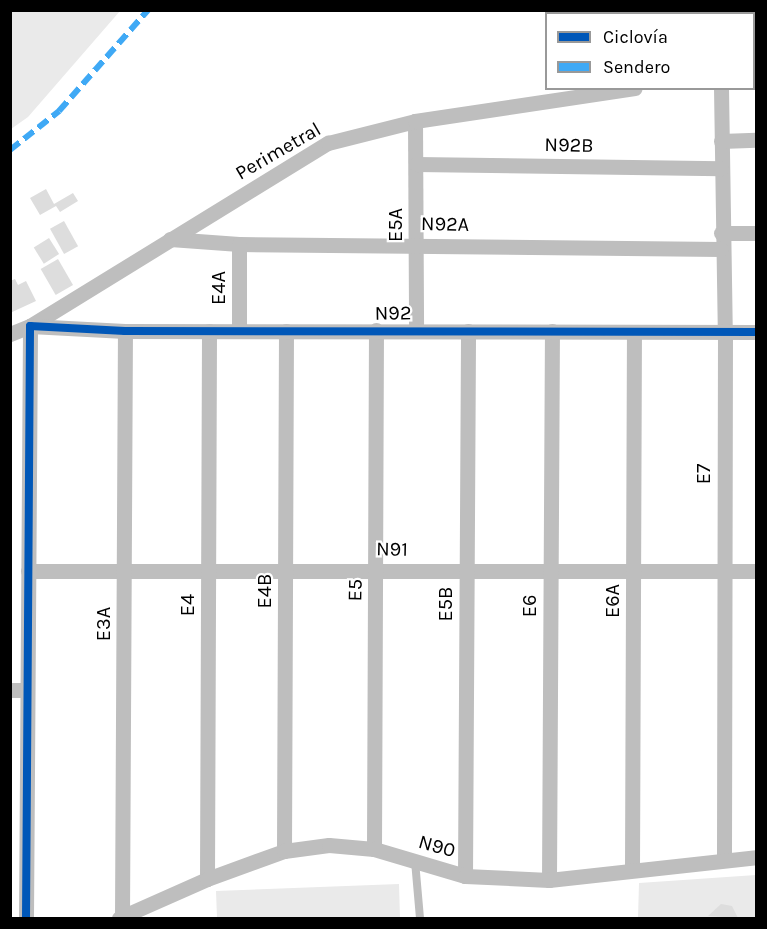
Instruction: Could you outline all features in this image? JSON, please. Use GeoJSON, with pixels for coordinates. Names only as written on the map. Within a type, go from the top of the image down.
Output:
{"type":"FeatureCollection","features":[{"type":"Feature","properties":{"kind":"street","name":"Perimetral"},"geometry":{"type":"LineString","coordinates":[[10,333],[30,326],[328,143],[415,122],[622,90]]}},
{"type":"Feature","properties":{"kind":"street","name":"E7"},"geometry":{"type":"LineString","coordinates":[[721,90],[721,241],[725,332],[724,859]]}},
{"type":"Feature","properties":{"kind":"street","name":"E5A"},"geometry":{"type":"LineString","coordinates":[[415,122],[416,329]]}},
{"type":"Feature","properties":{"kind":"street"},"geometry":{"type":"LineString","coordinates":[[721,141],[756,140]]}},
{"type":"Feature","properties":{"kind":"street","name":"N92B"},"geometry":{"type":"LineString","coordinates":[[416,164],[721,168]]}},
{"type":"Feature","properties":{"kind":"street","name":"N92A"},"geometry":{"type":"LineString","coordinates":[[170,239],[239,244],[721,241],[756,233]]}},
{"type":"Feature","properties":{"kind":"street","name":"E4A"},"geometry":{"type":"LineString","coordinates":[[239,244],[239,331]]}},
{"type":"Feature","properties":{"kind":"street"},"geometry":{"type":"LineString","coordinates":[[26,918],[18,690],[28,571],[30,326]]}},
{"type":"Feature","properties":{"kind":"street","name":"N92"},"geometry":{"type":"LineString","coordinates":[[30,326],[125,331],[416,329],[756,332]]}},
{"type":"Feature","properties":{"kind":"street","name":"E5"},"geometry":{"type":"LineString","coordinates":[[374,849],[377,569],[376,330]]}},
{"type":"Feature","properties":{"kind":"street","name":"E3A"},"geometry":{"type":"LineString","coordinates":[[121,918],[125,331]]}},
{"type":"Feature","properties":{"kind":"street","name":"E4"},"geometry":{"type":"LineString","coordinates":[[207,879],[209,331]]}},
{"type":"Feature","properties":{"kind":"street","name":"E4B"},"geometry":{"type":"LineString","coordinates":[[284,851],[286,331]]}},
{"type":"Feature","properties":{"kind":"street","name":"E5B"},"geometry":{"type":"LineString","coordinates":[[465,876],[468,331]]}},
{"type":"Feature","properties":{"kind":"street","name":"E6"},"geometry":{"type":"LineString","coordinates":[[549,880],[552,331]]}},
{"type":"Feature","properties":{"kind":"street","name":"E6A"},"geometry":{"type":"LineString","coordinates":[[632,870],[634,332]]}},
{"type":"Feature","properties":{"kind":"street"},"geometry":{"type":"LineString","coordinates":[[10,526],[27,526]]}},
{"type":"Feature","properties":{"kind":"street","name":"N91"},"geometry":{"type":"LineString","coordinates":[[28,571],[377,569],[756,571]]}},
{"type":"Feature","properties":{"kind":"street","name":"N90"},"geometry":{"type":"LineString","coordinates":[[121,918],[207,879],[284,851],[329,845],[374,849],[465,876],[549,880],[756,857]]}},
{"type":"Feature","properties":{"kind":"lane"},"geometry":{"type":"LineString","coordinates":[[415,861],[420,918]]}},
{"type":"Feature","properties":{"kind":"shaded area"},"geometry":{"type":"Polygon","coordinates":[[[11,10],[120,11],[28,117],[11,129],[11,10]]]}},
{"type":"Feature","properties":{"kind":"shaded area"},"geometry":{"type":"Polygon","coordinates":[[[756,875],[756,918],[638,918],[639,883],[756,875]]]}},
{"type":"Feature","properties":{"kind":"shaded area"},"geometry":{"type":"Polygon","coordinates":[[[399,884],[400,918],[217,918],[216,891],[399,884]]]}},
{"type":"Feature","properties":{"kind":"building"},"geometry":{"type":"Polygon","coordinates":[[[46,189],[54,204],[73,193],[78,201],[60,212],[56,206],[40,215],[30,198],[46,189]]]}},
{"type":"Feature","properties":{"kind":"building"},"geometry":{"type":"Polygon","coordinates":[[[64,221],[78,246],[64,254],[50,229],[64,221]]]}},
{"type":"Feature","properties":{"kind":"building"},"geometry":{"type":"Polygon","coordinates":[[[49,238],[59,254],[44,264],[34,248],[49,238]]]}},
{"type":"Feature","properties":{"kind":"building"},"geometry":{"type":"Polygon","coordinates":[[[58,259],[73,285],[56,295],[41,269],[58,259]]]}},
{"type":"Feature","properties":{"kind":"building"},"geometry":{"type":"Polygon","coordinates":[[[15,279],[18,285],[26,281],[36,301],[10,313],[10,281],[15,279]]]}},
{"type":"Feature","properties":{"kind":"building"},"geometry":{"type":"Polygon","coordinates":[[[721,904],[732,906],[738,918],[708,916],[721,904]]]}},
{"type":"Feature","properties":{"kind":"marked path"},"geometry":{"type":"LineString","coordinates":[[10,150],[59,111],[148,10]]}},
{"type":"Feature","properties":{"kind":"cycle path"},"geometry":{"type":"LineString","coordinates":[[26,918],[30,326],[125,331],[756,332]]}}]}
